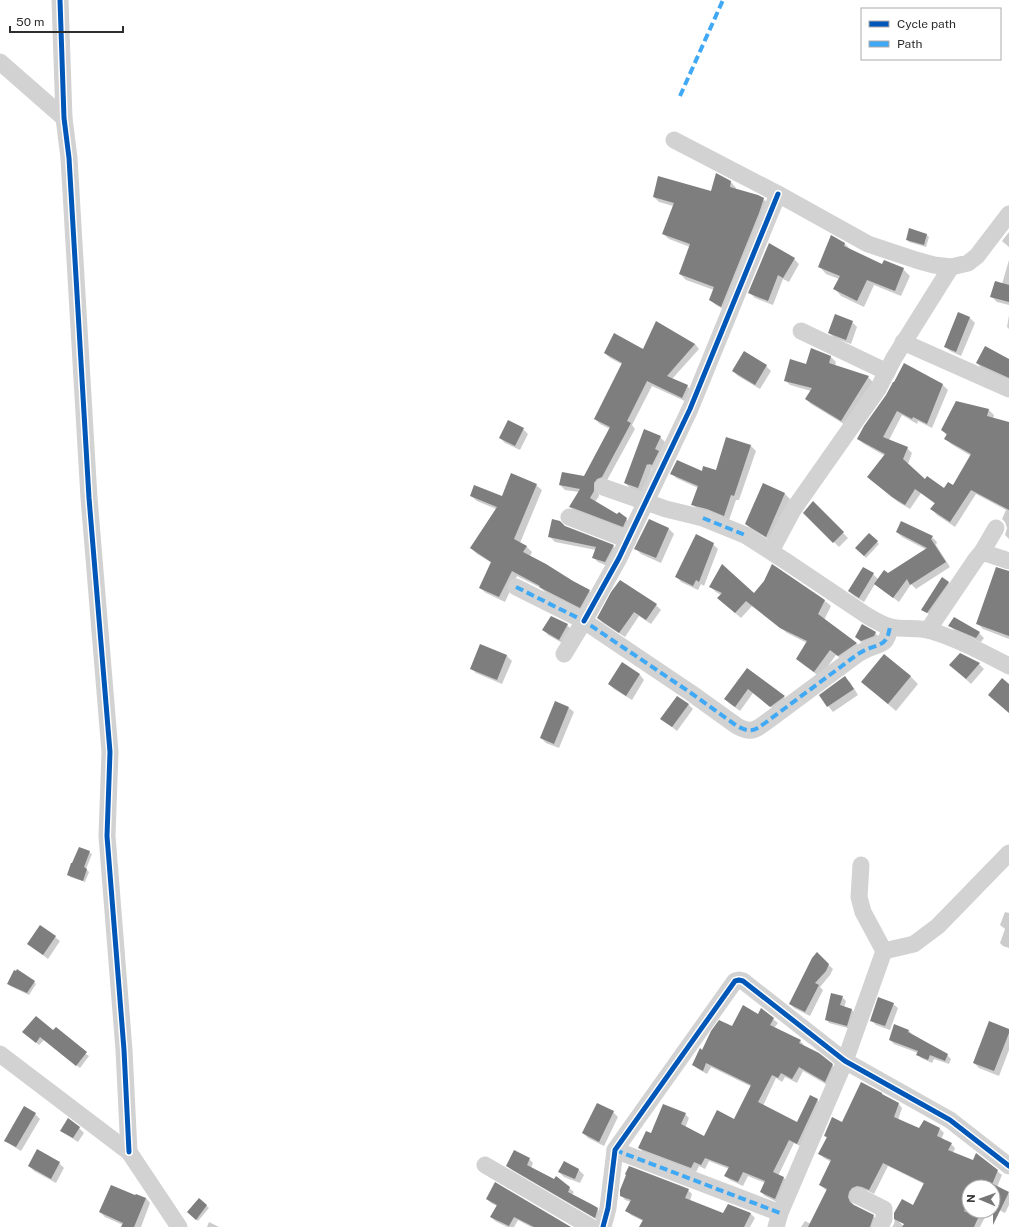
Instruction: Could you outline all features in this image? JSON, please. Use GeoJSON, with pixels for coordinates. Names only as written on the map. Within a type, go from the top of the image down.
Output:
{"type":"FeatureCollection","features":[{"type":"Feature","properties":{"kind":"street"},"geometry":{"type":"LineString","coordinates":[[60,0],[64,118],[70,158],[89,498],[110,752],[107,836],[124,1050],[129,1152]]}},
{"type":"Feature","properties":{"kind":"street"},"geometry":{"type":"LineString","coordinates":[[0,62],[64,118]]}},
{"type":"Feature","properties":{"kind":"street"},"geometry":{"type":"LineString","coordinates":[[674,140],[778,194],[868,244],[916,260],[951,267],[968,264],[977,256],[1009,214]]}},
{"type":"Feature","properties":{"kind":"street"},"geometry":{"type":"LineString","coordinates":[[564,654],[584,621],[628,540],[690,409],[778,194]]}},
{"type":"Feature","properties":{"kind":"street"},"geometry":{"type":"LineString","coordinates":[[771,551],[793,510],[868,405],[903,342],[951,267]]}},
{"type":"Feature","properties":{"kind":"street"},"geometry":{"type":"LineString","coordinates":[[801,331],[887,372]]}},
{"type":"Feature","properties":{"kind":"street"},"geometry":{"type":"LineString","coordinates":[[903,342],[1009,389]]}},
{"type":"Feature","properties":{"kind":"street"},"geometry":{"type":"LineString","coordinates":[[603,487],[646,503],[694,516],[745,535],[866,615],[890,627],[928,630],[947,636],[1009,666]]}},
{"type":"Feature","properties":{"kind":"street"},"geometry":{"type":"LineString","coordinates":[[569,517],[628,540]]}},
{"type":"Feature","properties":{"kind":"street"},"geometry":{"type":"LineString","coordinates":[[928,630],[982,552],[996,528]]}},
{"type":"Feature","properties":{"kind":"street"},"geometry":{"type":"LineString","coordinates":[[982,552],[1009,561]]}},
{"type":"Feature","properties":{"kind":"street"},"geometry":{"type":"LineString","coordinates":[[516,587],[584,621],[737,726],[744,730],[751,731],[765,723],[858,654],[868,648],[881,644],[886,640],[890,627]]}},
{"type":"Feature","properties":{"kind":"street"},"geometry":{"type":"LineString","coordinates":[[884,951],[914,944],[938,926],[1009,852]]}},
{"type":"Feature","properties":{"kind":"street"},"geometry":{"type":"LineString","coordinates":[[615,1150],[778,1220],[845,1061],[884,951],[863,912],[859,897],[861,865]]}},
{"type":"Feature","properties":{"kind":"street"},"geometry":{"type":"LineString","coordinates":[[603,1227],[608,1208],[615,1150],[735,981],[739,980],[743,981],[845,1061],[950,1120],[1009,1166]]}},
{"type":"Feature","properties":{"kind":"street"},"geometry":{"type":"LineString","coordinates":[[0,1054],[129,1152],[179,1227]]}},
{"type":"Feature","properties":{"kind":"street"},"geometry":{"type":"LineString","coordinates":[[485,1165],[591,1227]]}},
{"type":"Feature","properties":{"kind":"street"},"geometry":{"type":"LineString","coordinates":[[858,1196],[884,1209],[884,1219],[880,1227]]}},
{"type":"Feature","properties":{"kind":"building"},"geometry":{"type":"Polygon","coordinates":[[[716,173],[731,181],[730,187],[764,198],[721,307],[709,300],[714,287],[679,274],[690,244],[662,234],[674,203],[653,197],[658,176],[711,191],[716,173]]]}},
{"type":"Feature","properties":{"kind":"building"},"geometry":{"type":"Polygon","coordinates":[[[909,228],[927,234],[924,245],[906,240],[909,228]]]}},
{"type":"Feature","properties":{"kind":"building"},"geometry":{"type":"Polygon","coordinates":[[[831,235],[845,243],[844,246],[882,264],[884,260],[904,268],[895,291],[867,280],[857,301],[833,289],[840,276],[818,267],[831,235]]]}},
{"type":"Feature","properties":{"kind":"building"},"geometry":{"type":"Polygon","coordinates":[[[769,243],[795,258],[783,278],[778,275],[768,301],[748,293],[769,243]]]}},
{"type":"Feature","properties":{"kind":"building"},"geometry":{"type":"Polygon","coordinates":[[[995,281],[1009,285],[1009,302],[990,297],[995,281]]]}},
{"type":"Feature","properties":{"kind":"building"},"geometry":{"type":"Polygon","coordinates":[[[958,312],[970,317],[956,352],[944,347],[958,312]]]}},
{"type":"Feature","properties":{"kind":"building"},"geometry":{"type":"Polygon","coordinates":[[[835,314],[853,321],[846,340],[828,333],[835,314]]]}},
{"type":"Feature","properties":{"kind":"building"},"geometry":{"type":"Polygon","coordinates":[[[656,321],[695,344],[667,376],[688,385],[682,398],[647,381],[627,421],[631,423],[602,477],[597,479],[594,483],[594,491],[590,498],[617,514],[619,512],[627,518],[623,527],[569,507],[580,489],[559,485],[562,472],[584,476],[610,427],[594,419],[622,363],[604,353],[614,333],[643,349],[656,321]]]}},
{"type":"Feature","properties":{"kind":"building"},"geometry":{"type":"Polygon","coordinates":[[[985,346],[1009,359],[1009,378],[976,363],[985,346]]]}},
{"type":"Feature","properties":{"kind":"building"},"geometry":{"type":"Polygon","coordinates":[[[811,348],[831,356],[829,363],[869,376],[841,421],[805,399],[812,388],[784,381],[790,359],[806,364],[811,348]]]}},
{"type":"Feature","properties":{"kind":"building"},"geometry":{"type":"Polygon","coordinates":[[[744,351],[767,365],[755,385],[732,371],[744,351]]]}},
{"type":"Feature","properties":{"kind":"building"},"geometry":{"type":"Polygon","coordinates":[[[904,363],[943,384],[927,424],[913,417],[912,419],[897,411],[883,437],[908,447],[903,459],[925,479],[927,476],[944,488],[948,482],[953,485],[971,454],[944,439],[947,434],[941,430],[956,401],[989,409],[987,416],[1009,422],[1009,510],[971,490],[950,522],[930,509],[935,503],[915,489],[905,505],[892,497],[867,477],[885,454],[857,439],[864,426],[886,395],[904,363]]]}},
{"type":"Feature","properties":{"kind":"building"},"geometry":{"type":"Polygon","coordinates":[[[508,420],[524,428],[515,446],[499,438],[508,420]]]}},
{"type":"Feature","properties":{"kind":"building"},"geometry":{"type":"Polygon","coordinates":[[[644,429],[661,436],[655,449],[659,451],[652,465],[647,464],[638,488],[624,483],[644,429]]]}},
{"type":"Feature","properties":{"kind":"building"},"geometry":{"type":"Polygon","coordinates":[[[726,437],[751,445],[734,496],[731,495],[724,516],[707,509],[691,505],[698,486],[670,474],[677,460],[702,471],[703,466],[716,470],[726,437]]]}},
{"type":"Feature","properties":{"kind":"building"},"geometry":{"type":"Polygon","coordinates":[[[511,473],[537,484],[514,539],[527,546],[523,552],[590,590],[580,608],[512,571],[499,597],[479,588],[491,562],[470,548],[497,507],[470,496],[474,485],[502,496],[511,473]]]}},
{"type":"Feature","properties":{"kind":"building"},"geometry":{"type":"Polygon","coordinates":[[[763,483],[785,493],[766,537],[745,524],[763,483]]]}},
{"type":"Feature","properties":{"kind":"building"},"geometry":{"type":"Polygon","coordinates":[[[813,501],[844,532],[833,543],[803,513],[813,501]]]}},
{"type":"Feature","properties":{"kind":"building"},"geometry":{"type":"Polygon","coordinates":[[[552,519],[560,521],[565,526],[614,545],[605,562],[592,558],[596,547],[548,537],[552,519]]]}},
{"type":"Feature","properties":{"kind":"building"},"geometry":{"type":"Polygon","coordinates":[[[649,519],[669,528],[656,558],[634,549],[649,519]]]}},
{"type":"Feature","properties":{"kind":"building"},"geometry":{"type":"Polygon","coordinates":[[[901,521],[933,536],[931,539],[946,562],[910,585],[907,579],[893,598],[874,584],[884,570],[888,573],[927,548],[896,532],[901,521]]]}},
{"type":"Feature","properties":{"kind":"building"},"geometry":{"type":"Polygon","coordinates":[[[869,533],[878,541],[864,556],[855,548],[869,533]]]}},
{"type":"Feature","properties":{"kind":"building"},"geometry":{"type":"Polygon","coordinates":[[[696,534],[714,543],[699,582],[696,580],[693,586],[675,577],[696,534]]]}},
{"type":"Feature","properties":{"kind":"building"},"geometry":{"type":"Polygon","coordinates":[[[722,564],[754,593],[764,581],[772,564],[825,600],[818,614],[857,643],[838,656],[830,650],[814,672],[796,659],[807,641],[780,628],[746,601],[735,613],[717,598],[722,593],[709,587],[722,564]]]}},
{"type":"Feature","properties":{"kind":"building"},"geometry":{"type":"Polygon","coordinates":[[[863,567],[874,573],[859,598],[848,591],[863,567]]]}},
{"type":"Feature","properties":{"kind":"building"},"geometry":{"type":"Polygon","coordinates":[[[996,567],[1009,571],[1009,636],[976,624],[996,567]]]}},
{"type":"Feature","properties":{"kind":"building"},"geometry":{"type":"Polygon","coordinates":[[[942,577],[949,582],[927,613],[921,610],[942,577]]]}},
{"type":"Feature","properties":{"kind":"building"},"geometry":{"type":"Polygon","coordinates":[[[620,580],[657,604],[646,620],[634,612],[619,633],[597,618],[611,592],[620,580]]]}},
{"type":"Feature","properties":{"kind":"building"},"geometry":{"type":"Polygon","coordinates":[[[551,616],[568,624],[559,640],[542,630],[551,616]]]}},
{"type":"Feature","properties":{"kind":"building"},"geometry":{"type":"Polygon","coordinates":[[[954,617],[980,632],[976,638],[948,626],[954,617]]]}},
{"type":"Feature","properties":{"kind":"building"},"geometry":{"type":"Polygon","coordinates":[[[862,624],[876,632],[874,636],[861,641],[855,637],[862,624]]]}},
{"type":"Feature","properties":{"kind":"building"},"geometry":{"type":"Polygon","coordinates":[[[480,644],[507,655],[497,680],[470,669],[480,644]]]}},
{"type":"Feature","properties":{"kind":"building"},"geometry":{"type":"Polygon","coordinates":[[[960,653],[980,663],[966,679],[949,665],[960,653]]]}},
{"type":"Feature","properties":{"kind":"building"},"geometry":{"type":"Polygon","coordinates":[[[884,654],[911,676],[888,704],[861,682],[884,654]]]}},
{"type":"Feature","properties":{"kind":"building"},"geometry":{"type":"Polygon","coordinates":[[[622,662],[640,674],[626,696],[608,684],[622,662]]]}},
{"type":"Feature","properties":{"kind":"building"},"geometry":{"type":"Polygon","coordinates":[[[747,668],[785,696],[770,707],[748,689],[735,707],[724,699],[747,668]]]}},
{"type":"Feature","properties":{"kind":"building"},"geometry":{"type":"Polygon","coordinates":[[[845,676],[854,689],[827,707],[819,695],[845,676]]]}},
{"type":"Feature","properties":{"kind":"building"},"geometry":{"type":"Polygon","coordinates":[[[1002,678],[1009,684],[1009,713],[988,695],[1002,678]]]}},
{"type":"Feature","properties":{"kind":"building"},"geometry":{"type":"Polygon","coordinates":[[[677,696],[689,704],[672,727],[660,719],[677,696]]]}},
{"type":"Feature","properties":{"kind":"building"},"geometry":{"type":"Polygon","coordinates":[[[555,701],[569,707],[554,744],[540,738],[555,701]]]}},
{"type":"Feature","properties":{"kind":"building"},"geometry":{"type":"Polygon","coordinates":[[[79,847],[90,851],[84,867],[87,869],[83,881],[67,875],[79,847]]]}},
{"type":"Feature","properties":{"kind":"building"},"geometry":{"type":"Polygon","coordinates":[[[40,925],[56,936],[43,955],[27,944],[40,925]]]}},
{"type":"Feature","properties":{"kind":"building"},"geometry":{"type":"Polygon","coordinates":[[[817,952],[829,964],[826,971],[815,983],[819,985],[805,1012],[789,1004],[812,958],[817,952]]]}},
{"type":"Feature","properties":{"kind":"building"},"geometry":{"type":"Polygon","coordinates":[[[17,969],[35,981],[27,993],[7,984],[14,970],[16,971],[17,969]]]}},
{"type":"Feature","properties":{"kind":"building"},"geometry":{"type":"Polygon","coordinates":[[[831,993],[843,996],[840,1005],[852,1009],[847,1026],[825,1020],[831,993]]]}},
{"type":"Feature","properties":{"kind":"building"},"geometry":{"type":"Polygon","coordinates":[[[878,997],[894,1003],[885,1026],[870,1021],[878,997]]]}},
{"type":"Feature","properties":{"kind":"building"},"geometry":{"type":"Polygon","coordinates":[[[743,1005],[758,1014],[761,1008],[774,1018],[770,1025],[801,1040],[799,1043],[819,1053],[833,1064],[825,1082],[799,1067],[792,1079],[781,1073],[778,1078],[772,1075],[758,1102],[797,1122],[810,1095],[818,1099],[797,1144],[789,1140],[773,1172],[784,1177],[775,1199],[760,1192],[765,1181],[743,1172],[738,1182],[724,1176],[729,1167],[705,1158],[701,1165],[694,1162],[691,1168],[638,1148],[646,1131],[651,1133],[663,1104],[686,1113],[681,1124],[704,1136],[717,1110],[734,1119],[751,1085],[706,1063],[703,1071],[692,1065],[700,1048],[702,1050],[711,1031],[719,1020],[732,1026],[743,1005]]]}},
{"type":"Feature","properties":{"kind":"building"},"geometry":{"type":"Polygon","coordinates":[[[36,1016],[53,1030],[56,1027],[87,1052],[76,1066],[40,1037],[36,1043],[22,1032],[36,1016]]]}},
{"type":"Feature","properties":{"kind":"building"},"geometry":{"type":"Polygon","coordinates":[[[989,1021],[1009,1029],[1009,1033],[994,1071],[973,1063],[989,1021]]]}},
{"type":"Feature","properties":{"kind":"building"},"geometry":{"type":"Polygon","coordinates":[[[894,1024],[909,1030],[908,1032],[948,1054],[945,1061],[930,1055],[928,1060],[916,1055],[918,1051],[889,1040],[894,1024]]]}},
{"type":"Feature","properties":{"kind":"building"},"geometry":{"type":"Polygon","coordinates":[[[861,1082],[899,1103],[894,1117],[919,1128],[924,1120],[940,1128],[937,1136],[952,1143],[948,1150],[973,1160],[976,1153],[998,1170],[994,1179],[961,1179],[961,1219],[978,1219],[974,1227],[902,1227],[904,1224],[894,1219],[894,1213],[902,1199],[913,1205],[924,1183],[883,1163],[869,1190],[857,1186],[852,1188],[849,1192],[848,1197],[850,1202],[874,1215],[870,1227],[808,1227],[827,1189],[819,1185],[831,1160],[818,1154],[827,1137],[824,1136],[832,1117],[842,1122],[861,1082]]]}},
{"type":"Feature","properties":{"kind":"building"},"geometry":{"type":"Polygon","coordinates":[[[597,1103],[614,1111],[599,1142],[582,1133],[597,1103]]]}},
{"type":"Feature","properties":{"kind":"building"},"geometry":{"type":"Polygon","coordinates":[[[24,1106],[36,1113],[16,1147],[4,1141],[24,1106]]]}},
{"type":"Feature","properties":{"kind":"building"},"geometry":{"type":"Polygon","coordinates":[[[68,1118],[80,1127],[73,1138],[60,1131],[68,1118]]]}},
{"type":"Feature","properties":{"kind":"building"},"geometry":{"type":"Polygon","coordinates":[[[37,1149],[60,1162],[51,1179],[28,1166],[37,1149]]]}},
{"type":"Feature","properties":{"kind":"building"},"geometry":{"type":"Polygon","coordinates":[[[514,1150],[530,1158],[527,1165],[554,1179],[556,1176],[570,1187],[568,1192],[598,1208],[595,1218],[506,1166],[514,1150]]]}},
{"type":"Feature","properties":{"kind":"building"},"geometry":{"type":"Polygon","coordinates":[[[564,1161],[579,1169],[575,1179],[558,1172],[564,1161]]]}},
{"type":"Feature","properties":{"kind":"building"},"geometry":{"type":"Polygon","coordinates":[[[629,1166],[689,1189],[685,1198],[723,1213],[728,1204],[751,1213],[744,1227],[639,1227],[643,1220],[625,1211],[631,1200],[620,1196],[620,1190],[629,1166]]]}},
{"type":"Feature","properties":{"kind":"building"},"geometry":{"type":"Polygon","coordinates":[[[495,1182],[571,1227],[534,1227],[514,1217],[509,1226],[490,1217],[497,1205],[486,1199],[495,1182]]]}},
{"type":"Feature","properties":{"kind":"building"},"geometry":{"type":"Polygon","coordinates":[[[111,1185],[146,1198],[134,1227],[121,1227],[123,1223],[99,1212],[111,1185]]]}},
{"type":"Feature","properties":{"kind":"building"},"geometry":{"type":"Polygon","coordinates":[[[1001,1188],[1009,1192],[1001,1208],[1001,1188]]]}},
{"type":"Feature","properties":{"kind":"building"},"geometry":{"type":"Polygon","coordinates":[[[199,1198],[207,1205],[196,1220],[187,1212],[199,1198]]]}},
{"type":"Feature","properties":{"kind":"marked path"},"geometry":{"type":"LineString","coordinates":[[680,96],[723,0]]}},
{"type":"Feature","properties":{"kind":"marked path"},"geometry":{"type":"LineString","coordinates":[[703,518],[745,535]]}},
{"type":"Feature","properties":{"kind":"marked path"},"geometry":{"type":"LineString","coordinates":[[516,587],[584,621],[745,730],[752,730],[761,726],[858,654],[884,642],[888,636],[890,627]]}},
{"type":"Feature","properties":{"kind":"marked path"},"geometry":{"type":"LineString","coordinates":[[615,1150],[780,1213]]}},
{"type":"Feature","properties":{"kind":"cycle path"},"geometry":{"type":"LineString","coordinates":[[60,0],[64,118],[69,158],[89,498],[110,752],[107,836],[124,1050],[129,1152]]}},
{"type":"Feature","properties":{"kind":"cycle path"},"geometry":{"type":"LineString","coordinates":[[584,621],[619,558],[690,409],[778,194]]}},
{"type":"Feature","properties":{"kind":"cycle path"},"geometry":{"type":"LineString","coordinates":[[603,1227],[608,1208],[615,1150],[735,981],[739,980],[743,981],[845,1061],[950,1120],[1009,1166]]}}]}
